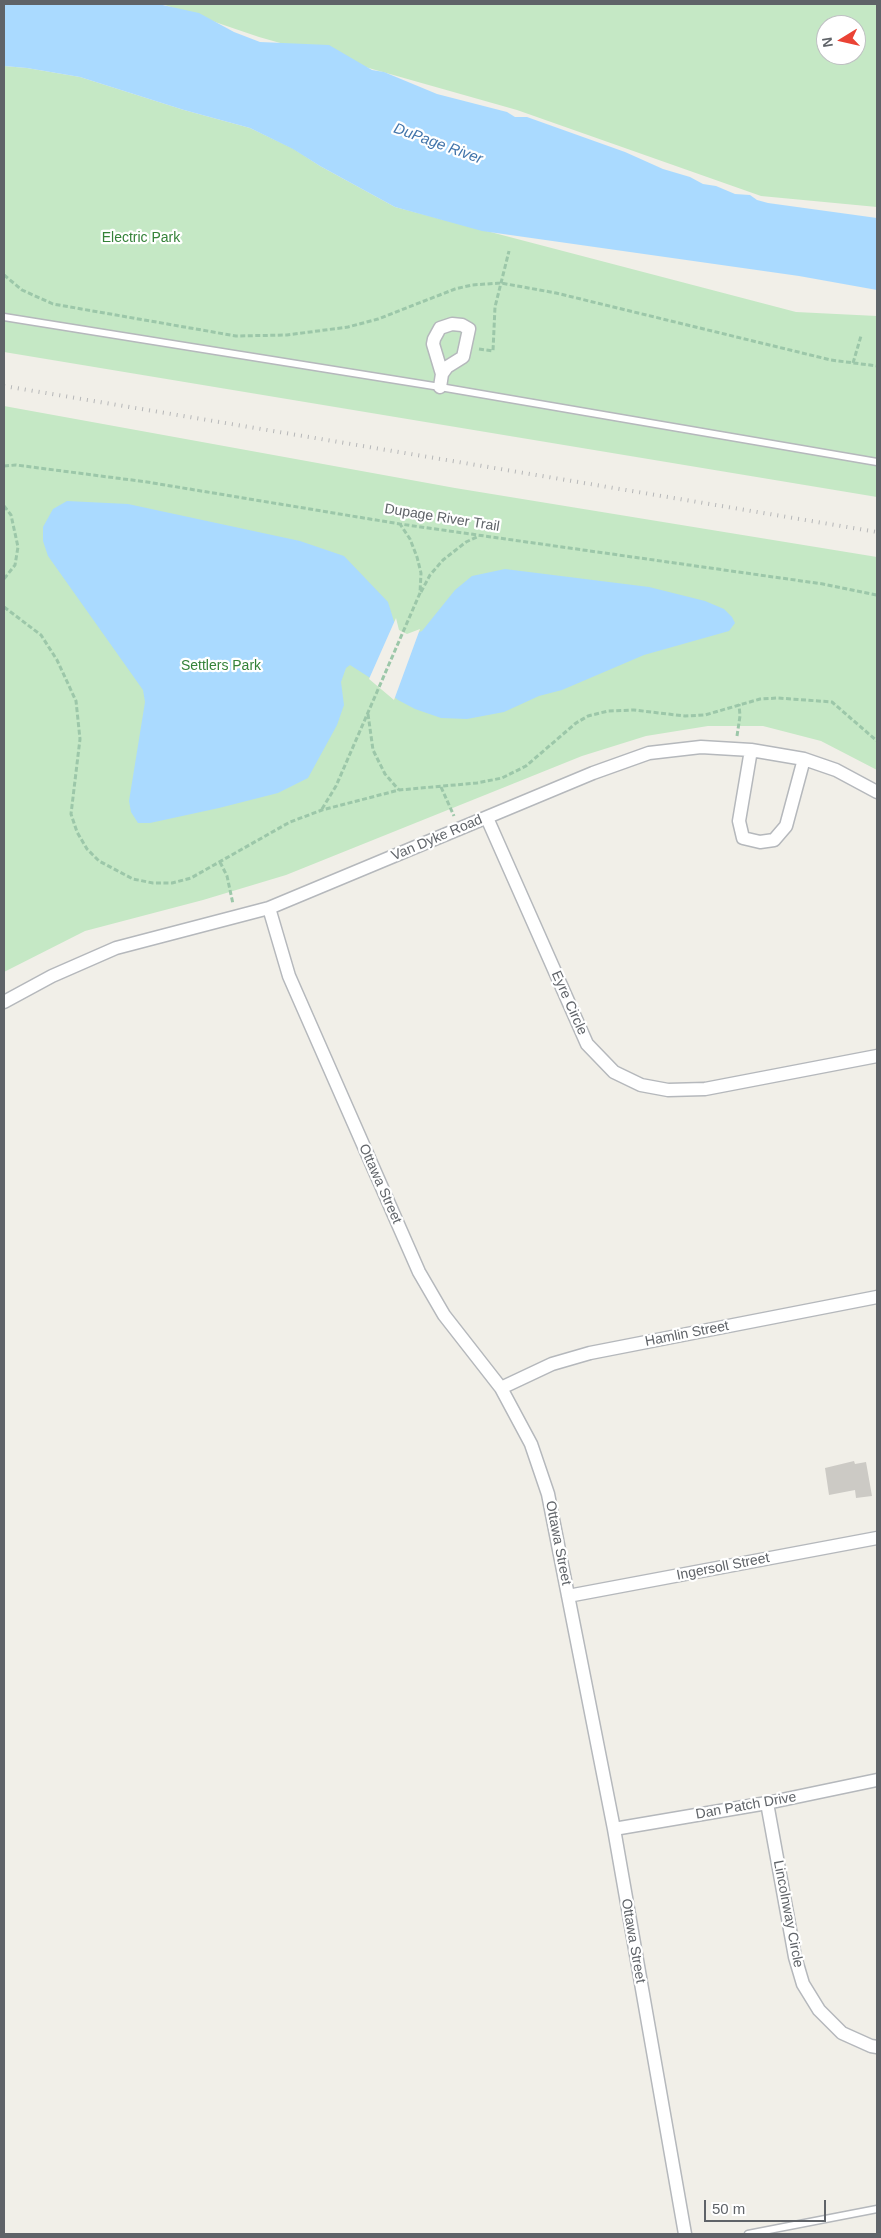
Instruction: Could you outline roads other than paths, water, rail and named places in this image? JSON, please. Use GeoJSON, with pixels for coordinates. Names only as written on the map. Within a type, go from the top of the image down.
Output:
{"type":"FeatureCollection","features":[{"type":"Feature","properties":{"kind":"street"},"geometry":{"type":"LineString","coordinates":[[440,387],[442,374],[433,344],[440,328],[452,324],[462,325],[469,329],[463,357],[447,367],[442,374]]}},
{"type":"Feature","properties":{"kind":"street","name":"Van Dyke Road"},"geometry":{"type":"LineString","coordinates":[[4,1002],[52,976],[116,948],[269,908],[593,773],[649,753],[701,747],[751,750],[804,759],[836,770],[877,792]]}},
{"type":"Feature","properties":{"kind":"street"},"geometry":{"type":"LineString","coordinates":[[751,750],[739,821],[743,838],[760,842],[774,840],[786,826],[804,759]]}},
{"type":"Feature","properties":{"kind":"street","name":"Eyre Circle"},"geometry":{"type":"LineString","coordinates":[[487,818],[587,1044],[614,1072],[641,1085],[668,1090],[706,1089],[877,1056]]}},
{"type":"Feature","properties":{"kind":"street","name":"Ottawa Street"},"geometry":{"type":"LineString","coordinates":[[269,908],[289,976],[419,1272],[444,1316],[501,1388],[532,1444],[548,1494],[614,1829],[685,2234]]}},
{"type":"Feature","properties":{"kind":"street","name":"Hamlin Street"},"geometry":{"type":"LineString","coordinates":[[501,1388],[552,1364],[590,1353],[877,1297]]}},
{"type":"Feature","properties":{"kind":"street","name":"Ingersoll Street"},"geometry":{"type":"LineString","coordinates":[[568,1596],[877,1538]]}},
{"type":"Feature","properties":{"kind":"street","name":"Dan Patch Drive"},"geometry":{"type":"LineString","coordinates":[[614,1829],[767,1803],[877,1780]]}},
{"type":"Feature","properties":{"kind":"street","name":"Lincolnway Circle"},"geometry":{"type":"LineString","coordinates":[[767,1803],[795,1957],[803,1984],[819,2010],[842,2033],[877,2047]]}},
{"type":"Feature","properties":{"kind":"lane"},"geometry":{"type":"LineString","coordinates":[[4,317],[440,387],[877,462]]}},
{"type":"Feature","properties":{"kind":"lane"},"geometry":{"type":"LineString","coordinates":[[748,2234],[877,2209]]}},
{"type":"Feature","properties":{"kind":"water","name":"DuPage River"},"geometry":{"type":"Polygon","coordinates":[[[4,4],[158,4],[199,13],[234,32],[260,42],[329,45],[372,70],[384,72],[437,94],[507,112],[515,117],[527,117],[625,152],[663,169],[690,177],[703,184],[716,186],[735,194],[750,195],[757,200],[768,203],[877,218],[877,290],[799,276],[482,231],[395,207],[293,149],[250,128],[184,110],[80,77],[4,66],[4,4]]]}},
{"type":"Feature","properties":{"kind":"water"},"geometry":{"type":"Polygon","coordinates":[[[67,501],[128,504],[300,541],[344,556],[388,602],[397,631],[407,637],[422,631],[455,590],[472,576],[505,569],[649,587],[705,601],[724,609],[735,623],[729,631],[644,655],[562,690],[539,696],[504,712],[467,719],[441,718],[415,709],[398,700],[375,681],[350,665],[346,668],[341,682],[344,705],[337,725],[308,778],[278,793],[150,823],[138,823],[131,812],[129,801],[145,702],[143,690],[48,556],[43,541],[43,527],[53,509],[67,501]]]}},
{"type":"Feature","properties":{"kind":"railway"},"geometry":{"type":"LineString","coordinates":[[4,386],[877,532]]}},
{"type":"Feature","properties":{"kind":"park label","name":"Electric Park"},"geometry":{"type":"Point","coordinates":[141,238]}},
{"type":"Feature","properties":{"kind":"park label","name":"Settlers Park"},"geometry":{"type":"Point","coordinates":[221,666]}}]}
